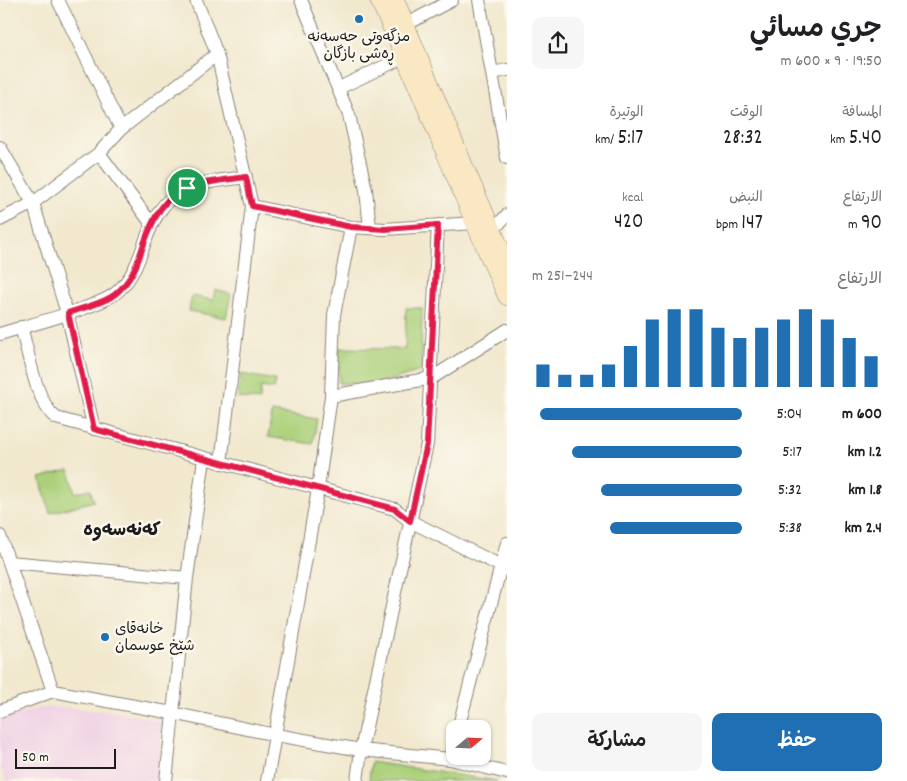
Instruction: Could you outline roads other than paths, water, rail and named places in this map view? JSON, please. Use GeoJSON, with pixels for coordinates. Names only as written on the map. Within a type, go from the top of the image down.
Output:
{"type":"FeatureCollection","features":[{"type":"Feature","properties":{"kind":"street"},"geometry":{"type":"LineString","coordinates":[[58,0],[122,129]]}},
{"type":"Feature","properties":{"kind":"street"},"geometry":{"type":"LineString","coordinates":[[196,0],[217,54],[252,206],[221,463]]}},
{"type":"Feature","properties":{"kind":"street"},"geometry":{"type":"LineString","coordinates":[[301,0],[339,88],[353,129],[366,190],[370,228]]}},
{"type":"Feature","properties":{"kind":"street"},"geometry":{"type":"LineString","coordinates":[[379,0],[406,56],[474,223],[507,296]]}},
{"type":"Feature","properties":{"kind":"street"},"geometry":{"type":"LineString","coordinates":[[395,0],[407,24],[492,232],[507,264]]}},
{"type":"Feature","properties":{"kind":"street"},"geometry":{"type":"LineString","coordinates":[[407,24],[452,0]]}},
{"type":"Feature","properties":{"kind":"street"},"geometry":{"type":"LineString","coordinates":[[479,0],[507,158]]}},
{"type":"Feature","properties":{"kind":"street"},"geometry":{"type":"LineString","coordinates":[[0,220],[33,203],[99,153],[122,129],[217,54]]}},
{"type":"Feature","properties":{"kind":"street"},"geometry":{"type":"LineString","coordinates":[[339,88],[406,56]]}},
{"type":"Feature","properties":{"kind":"street"},"geometry":{"type":"LineString","coordinates":[[492,74],[507,70]]}},
{"type":"Feature","properties":{"kind":"street"},"geometry":{"type":"LineString","coordinates":[[0,147],[33,203],[68,313],[94,429]]}},
{"type":"Feature","properties":{"kind":"street"},"geometry":{"type":"LineString","coordinates":[[99,153],[151,223]]}},
{"type":"Feature","properties":{"kind":"street"},"geometry":{"type":"LineString","coordinates":[[0,334],[110,298],[126,283],[136,267],[151,223],[164,203],[187,188],[207,182],[246,177]]}},
{"type":"Feature","properties":{"kind":"street"},"geometry":{"type":"LineString","coordinates":[[252,206],[351,227],[370,228],[474,223]]}},
{"type":"Feature","properties":{"kind":"street"},"geometry":{"type":"LineString","coordinates":[[492,232],[507,215]]}},
{"type":"Feature","properties":{"kind":"street"},"geometry":{"type":"LineString","coordinates":[[357,781],[361,750],[427,444],[432,378],[438,225]]}},
{"type":"Feature","properties":{"kind":"street"},"geometry":{"type":"LineString","coordinates":[[266,781],[276,735],[318,489],[332,396],[334,315],[351,227]]}},
{"type":"Feature","properties":{"kind":"street"},"geometry":{"type":"LineString","coordinates":[[21,327],[41,396],[50,413],[64,421],[395,509],[410,521],[504,568]]}},
{"type":"Feature","properties":{"kind":"street"},"geometry":{"type":"LineString","coordinates":[[332,396],[432,378],[507,330]]}},
{"type":"Feature","properties":{"kind":"street"},"geometry":{"type":"LineString","coordinates":[[166,781],[187,578],[204,459]]}},
{"type":"Feature","properties":{"kind":"street"},"geometry":{"type":"LineString","coordinates":[[0,536],[53,691]]}},
{"type":"Feature","properties":{"kind":"street"},"geometry":{"type":"LineString","coordinates":[[461,720],[504,568],[507,542]]}},
{"type":"Feature","properties":{"kind":"street"},"geometry":{"type":"LineString","coordinates":[[9,562],[187,578]]}},
{"type":"Feature","properties":{"kind":"street"},"geometry":{"type":"LineString","coordinates":[[0,711],[53,691],[361,750],[446,759]]}},
{"type":"Feature","properties":{"kind":"street"},"geometry":{"type":"LineString","coordinates":[[474,765],[507,773]]}},
{"type":"Feature","properties":{"kind":"place","name":"مزگەوتی حەسەنە ڕەشی بازگان"},"geometry":{"type":"Point","coordinates":[359,19]}},
{"type":"Feature","properties":{"kind":"place","name":"خانەقای شێخ عوسمان"},"geometry":{"type":"Point","coordinates":[105,637]}},
{"type":"Feature","properties":{"kind":"district","name":"کەنەسەوە"},"geometry":{"type":"Point","coordinates":[122,529]}}]}
